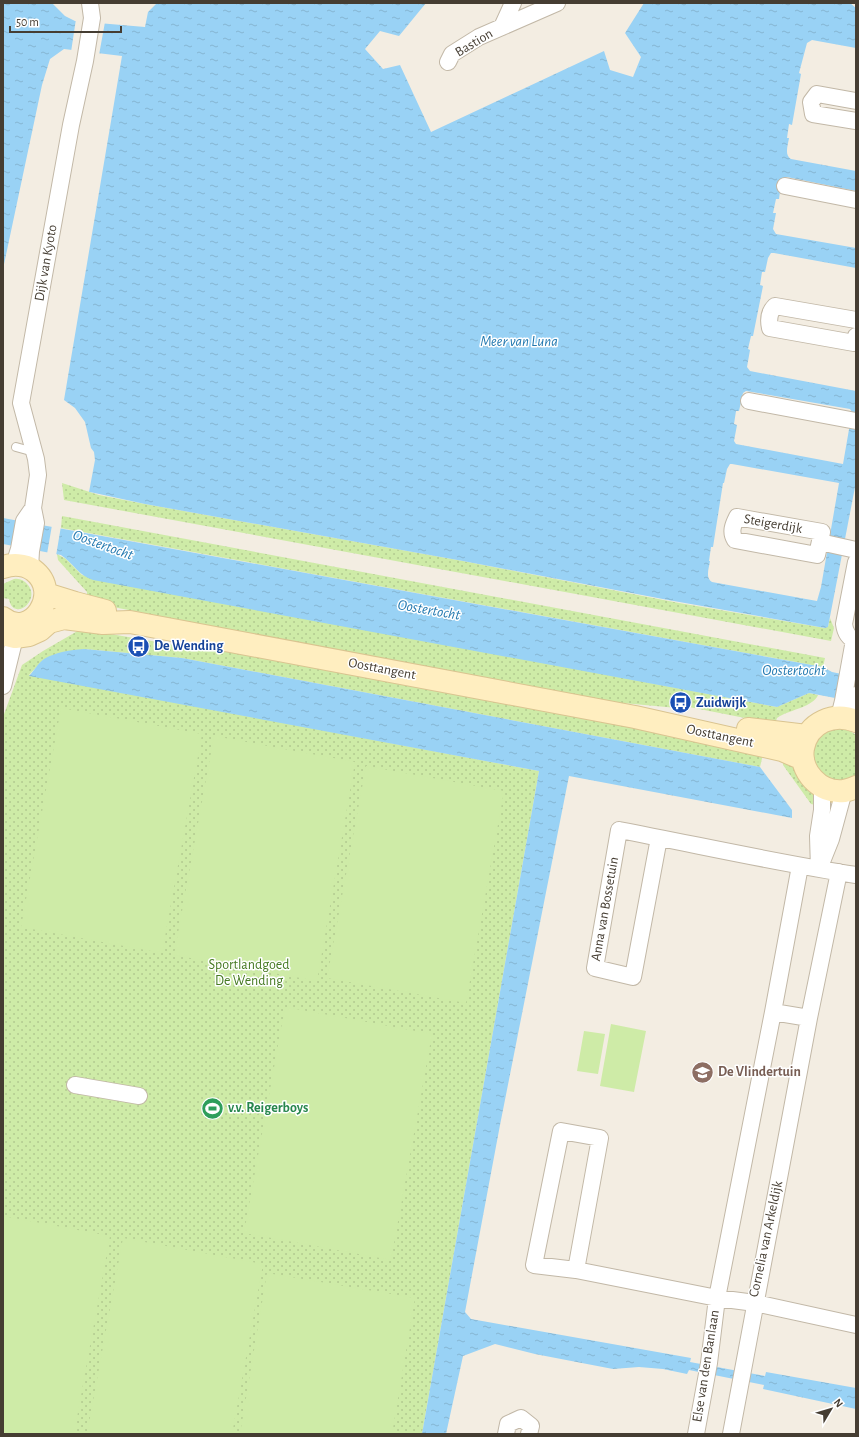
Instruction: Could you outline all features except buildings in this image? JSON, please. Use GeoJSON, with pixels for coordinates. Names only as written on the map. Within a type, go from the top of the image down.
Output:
{"type":"FeatureCollection","features":[{"type":"Feature","properties":{"kind":"main road"},"geometry":{"type":"LineString","coordinates":[[11,628],[34,618],[42,607],[46,594],[41,578],[20,560]]}},
{"type":"Feature","properties":{"kind":"main road","name":"Oosttangent"},"geometry":{"type":"LineString","coordinates":[[46,594],[75,604],[105,611],[130,622]]}},
{"type":"Feature","properties":{"kind":"main road","name":"Oosttangent"},"geometry":{"type":"LineString","coordinates":[[11,628],[28,635],[40,630],[49,622],[64,618],[103,623],[130,622],[635,717],[782,750],[803,759]]}},
{"type":"Feature","properties":{"kind":"main road"},"geometry":{"type":"LineString","coordinates":[[850,710],[824,720],[814,727],[807,736],[803,748],[803,759],[806,770],[813,780],[822,786],[833,790],[850,789]]}},
{"type":"Feature","properties":{"kind":"main road","name":"Oosttangent"},"geometry":{"type":"LineString","coordinates":[[635,717],[714,724],[807,736]]}},
{"type":"Feature","properties":{"kind":"street","name":"Dijk van Kyoto"},"geometry":{"type":"LineString","coordinates":[[20,560],[31,518],[38,475],[34,452],[21,403],[71,125],[85,61],[91,10],[98,11],[101,3]]}},
{"type":"Feature","properties":{"kind":"street","name":"Bastion"},"geometry":{"type":"LineString","coordinates":[[502,27],[513,3]]}},
{"type":"Feature","properties":{"kind":"street","name":"Bastion"},"geometry":{"type":"LineString","coordinates":[[448,62],[452,54],[478,37],[557,3]]}},
{"type":"Feature","properties":{"kind":"street"},"geometry":{"type":"LineString","coordinates":[[856,101],[817,94],[811,102],[813,114],[856,121]]}},
{"type":"Feature","properties":{"kind":"street"},"geometry":{"type":"LineString","coordinates":[[785,186],[856,200]]}},
{"type":"Feature","properties":{"kind":"street"},"geometry":{"type":"LineString","coordinates":[[856,320],[775,306],[771,311],[768,322],[770,328],[854,343],[856,336]]}},
{"type":"Feature","properties":{"kind":"street"},"geometry":{"type":"LineString","coordinates":[[749,401],[856,421]]}},
{"type":"Feature","properties":{"kind":"street","name":"Steigerdijk"},"geometry":{"type":"LineString","coordinates":[[737,517],[822,532],[820,542],[817,555],[735,540],[732,535],[732,526],[737,517]]}},
{"type":"Feature","properties":{"kind":"street","name":"Steigerdijk"},"geometry":{"type":"LineString","coordinates":[[820,542],[856,550]]}},
{"type":"Feature","properties":{"kind":"street"},"geometry":{"type":"LineString","coordinates":[[850,710],[848,673],[855,641],[848,635],[844,624],[856,562]]}},
{"type":"Feature","properties":{"kind":"street"},"geometry":{"type":"LineString","coordinates":[[3,686],[11,628]]}},
{"type":"Feature","properties":{"kind":"street"},"geometry":{"type":"LineString","coordinates":[[819,869],[818,836],[822,810],[822,786]]}},
{"type":"Feature","properties":{"kind":"street"},"geometry":{"type":"LineString","coordinates":[[819,869],[850,789]]}},
{"type":"Feature","properties":{"kind":"street","name":"Anna van Bossetuin"},"geometry":{"type":"LineString","coordinates":[[659,838],[633,977],[595,968],[619,830],[800,866]]}},
{"type":"Feature","properties":{"kind":"street"},"geometry":{"type":"LineString","coordinates":[[717,1298],[800,866],[856,875]]}},
{"type":"Feature","properties":{"kind":"street","name":"Cornelia van Arkeldijk"},"geometry":{"type":"LineString","coordinates":[[576,1270],[600,1138],[561,1131],[534,1265],[576,1270],[717,1298],[755,1303],[809,1018],[839,872]]}},
{"type":"Feature","properties":{"kind":"street"},"geometry":{"type":"LineString","coordinates":[[773,1012],[809,1018]]}},
{"type":"Feature","properties":{"kind":"street"},"geometry":{"type":"LineString","coordinates":[[75,1085],[139,1096]]}},
{"type":"Feature","properties":{"kind":"street","name":"Else van den Banlaan"},"geometry":{"type":"LineString","coordinates":[[696,1434],[717,1298]]}},
{"type":"Feature","properties":{"kind":"street"},"geometry":{"type":"LineString","coordinates":[[731,1434],[755,1303],[855,1322]]}},
{"type":"Feature","properties":{"kind":"street"},"geometry":{"type":"LineString","coordinates":[[506,1434],[508,1424],[521,1418],[531,1426],[529,1434]]}},
{"type":"Feature","properties":{"kind":"lane"},"geometry":{"type":"LineString","coordinates":[[16,447],[34,452]]}},
{"type":"Feature","properties":{"kind":"green space"},"geometry":{"type":"Polygon","coordinates":[[[62,483],[99,495],[145,504],[463,561],[679,603],[825,628],[828,627],[830,618],[834,628],[831,641],[64,500],[62,483]]]}},
{"type":"Feature","properties":{"kind":"green space"},"geometry":{"type":"Polygon","coordinates":[[[62,516],[825,658],[823,667],[61,528],[62,516]]]}},
{"type":"Feature","properties":{"kind":"green space"},"geometry":{"type":"Polygon","coordinates":[[[57,554],[66,559],[82,575],[777,707],[809,693],[818,695],[816,699],[807,705],[777,718],[775,724],[679,705],[677,708],[601,701],[87,602],[87,592],[58,560],[57,554]]]}},
{"type":"Feature","properties":{"kind":"green space"},"geometry":{"type":"Polygon","coordinates":[[[14,579],[20,579],[25,582],[31,591],[29,603],[20,609],[15,609],[11,606],[9,599],[3,598],[3,584],[14,579]]]}},
{"type":"Feature","properties":{"kind":"green space","name":"Sportlandgoed De Wending"},"geometry":{"type":"Polygon","coordinates":[[[81,629],[199,649],[217,649],[764,750],[760,767],[182,658],[84,649],[43,660],[29,675],[539,771],[422,1434],[3,1434],[3,717],[22,665],[81,629]]]}},
{"type":"Feature","properties":{"kind":"green space"},"geometry":{"type":"Polygon","coordinates":[[[61,708],[202,734],[162,953],[21,927],[61,708]]]}},
{"type":"Feature","properties":{"kind":"green space"},"geometry":{"type":"Polygon","coordinates":[[[838,728],[850,731],[856,735],[856,775],[843,781],[832,779],[823,773],[816,764],[814,753],[816,743],[824,734],[838,728]]]}},
{"type":"Feature","properties":{"kind":"green space"},"geometry":{"type":"Polygon","coordinates":[[[214,736],[355,762],[317,981],[174,955],[214,736]]]}},
{"type":"Feature","properties":{"kind":"green space"},"geometry":{"type":"Polygon","coordinates":[[[783,757],[789,759],[815,792],[816,805],[811,804],[783,765],[783,757]]]}},
{"type":"Feature","properties":{"kind":"green space"},"geometry":{"type":"Polygon","coordinates":[[[366,766],[504,791],[466,1003],[327,978],[366,766]]]}},
{"type":"Feature","properties":{"kind":"green space"},"geometry":{"type":"Polygon","coordinates":[[[285,1007],[432,1034],[391,1260],[244,1233],[285,1007]]]}},
{"type":"Feature","properties":{"kind":"green space"},"geometry":{"type":"Polygon","coordinates":[[[611,1024],[646,1031],[634,1092],[600,1086],[611,1024]]]}},
{"type":"Feature","properties":{"kind":"green space"},"geometry":{"type":"Polygon","coordinates":[[[584,1031],[605,1034],[598,1074],[577,1071],[584,1031]]]}},
{"type":"Feature","properties":{"kind":"green space"},"geometry":{"type":"Polygon","coordinates":[[[3,1216],[110,1236],[74,1434],[3,1434],[3,1216]]]}},
{"type":"Feature","properties":{"kind":"green space"},"geometry":{"type":"Polygon","coordinates":[[[123,1238],[263,1264],[232,1434],[87,1434],[123,1238]]]}},
{"type":"Feature","properties":{"kind":"green space"},"geometry":{"type":"Polygon","coordinates":[[[267,1273],[415,1298],[392,1434],[240,1434],[267,1273]]]}},
{"type":"Feature","properties":{"kind":"water","name":"Meer van Luna"},"geometry":{"type":"Polygon","coordinates":[[[3,3],[52,3],[65,16],[75,21],[145,27],[148,12],[157,3],[426,3],[399,36],[380,31],[365,49],[383,69],[400,65],[431,132],[604,51],[610,70],[633,77],[641,57],[625,33],[644,3],[850,3],[856,8],[856,48],[812,40],[807,43],[799,73],[801,74],[792,125],[789,124],[787,152],[791,159],[856,171],[856,191],[787,177],[784,178],[781,184],[779,199],[776,199],[773,213],[776,213],[773,229],[776,234],[856,248],[856,268],[771,253],[768,258],[765,272],[762,272],[760,285],[763,286],[753,336],[751,336],[748,349],[750,350],[747,367],[750,371],[856,391],[856,482],[828,627],[825,628],[668,600],[463,561],[145,504],[89,492],[95,460],[94,452],[91,448],[85,422],[75,408],[64,400],[122,56],[64,49],[50,59],[42,85],[3,269],[3,3]],[[746,391],[743,393],[739,411],[736,411],[734,424],[737,425],[734,441],[736,444],[843,464],[852,412],[850,409],[746,391]],[[730,464],[723,483],[713,547],[711,547],[708,573],[710,580],[712,582],[817,601],[821,587],[839,483],[730,464]]]}},
{"type":"Feature","properties":{"kind":"water","name":"Oostertocht"},"geometry":{"type":"Polygon","coordinates":[[[3,518],[823,667],[832,672],[856,677],[856,702],[809,693],[777,707],[93,580],[84,576],[61,555],[3,544],[3,518]]]}},
{"type":"Feature","properties":{"kind":"water"},"geometry":{"type":"Polygon","coordinates":[[[84,649],[182,658],[760,767],[792,810],[792,818],[569,776],[500,1125],[465,1312],[471,1319],[691,1358],[690,1362],[765,1376],[766,1372],[856,1388],[856,1409],[763,1389],[764,1385],[689,1370],[687,1374],[663,1369],[639,1367],[613,1369],[535,1354],[495,1344],[463,1356],[446,1434],[422,1434],[539,771],[29,676],[44,659],[63,652],[84,649]]]}},
{"type":"Feature","properties":{"kind":"pier"},"geometry":{"type":"Polygon","coordinates":[[[76,19],[105,22],[99,55],[71,52],[76,19]]]}},
{"type":"Feature","properties":{"kind":"pier"},"geometry":{"type":"Polygon","coordinates":[[[52,525],[61,526],[56,556],[47,554],[52,525]]]}},
{"type":"Feature","properties":{"kind":"place","name":"De Wending"},"geometry":{"type":"Point","coordinates":[139,646]}},
{"type":"Feature","properties":{"kind":"place","name":"Zuidwijk"},"geometry":{"type":"Point","coordinates":[681,703]}},
{"type":"Feature","properties":{"kind":"place","name":"De Vlindertuin"},"geometry":{"type":"Point","coordinates":[703,1072]}},
{"type":"Feature","properties":{"kind":"place","name":"v.v. Reigerboys"},"geometry":{"type":"Point","coordinates":[212,1108]}}]}
